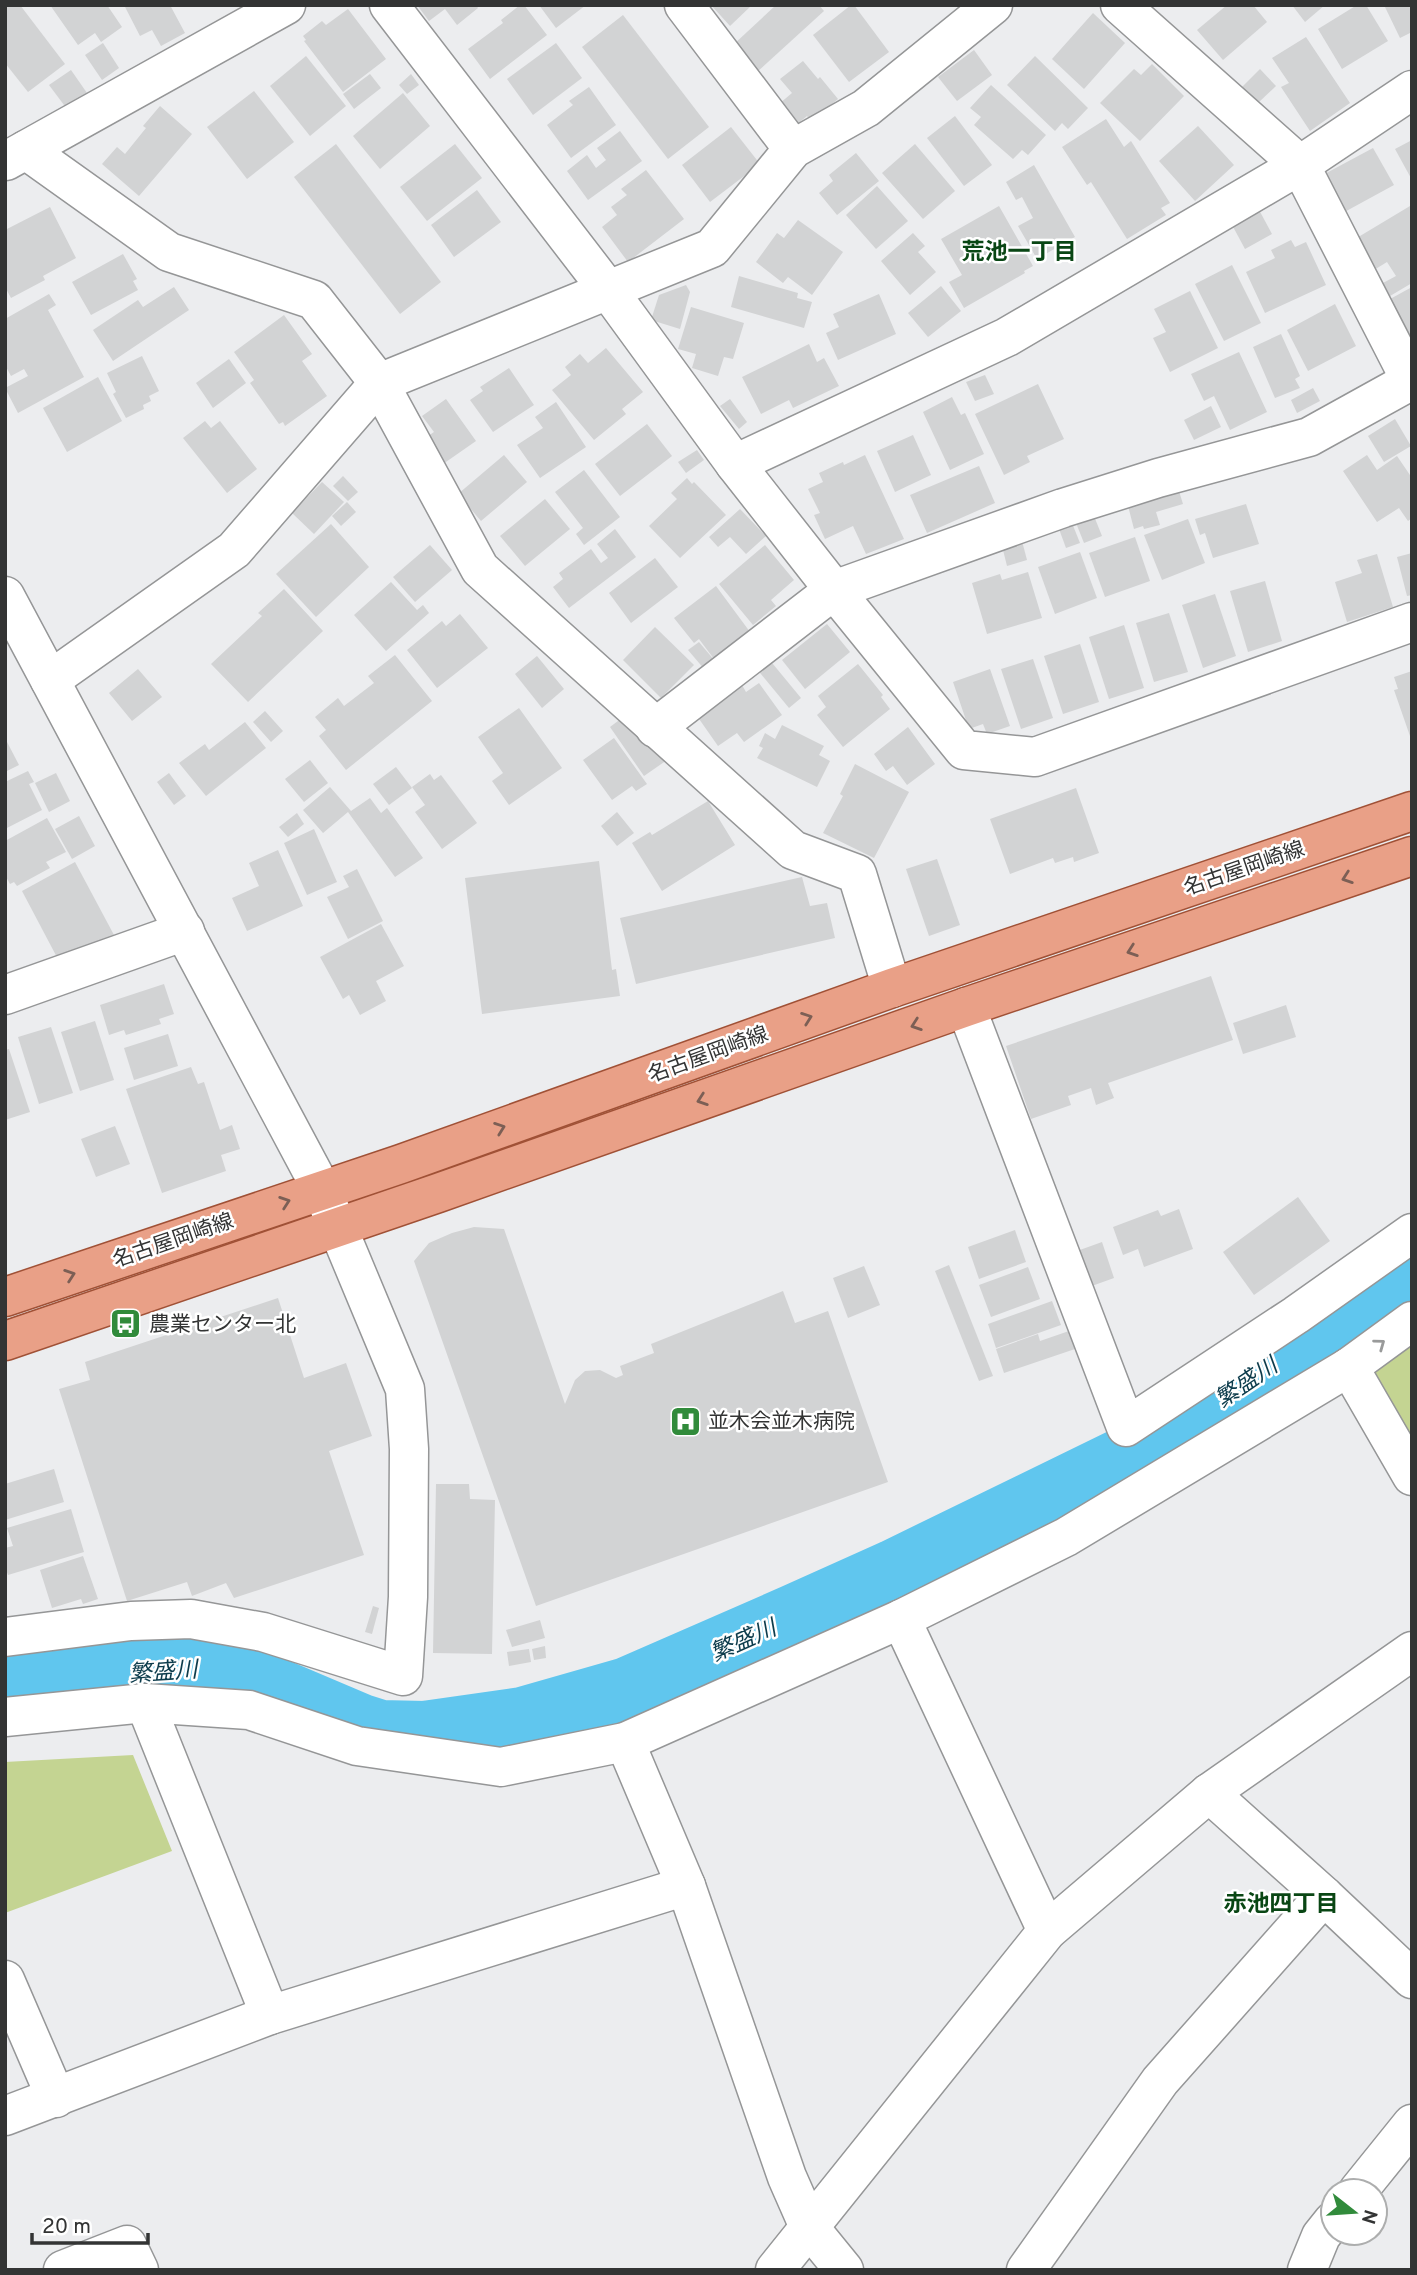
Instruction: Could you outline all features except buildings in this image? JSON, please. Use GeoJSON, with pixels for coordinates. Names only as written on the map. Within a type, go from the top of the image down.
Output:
{"type":"FeatureCollection","features":[{"type":"Feature","properties":{"kind":"main road","name":"名古屋岡崎線"},"geometry":{"type":"LineString","coordinates":[[5,1297],[426,1155],[892,988],[1412,811]]}},
{"type":"Feature","properties":{"kind":"main road","name":"名古屋岡崎線"},"geometry":{"type":"LineString","coordinates":[[5,1341],[966,1007],[1412,856]]}},
{"type":"Feature","properties":{"kind":"street"},"geometry":{"type":"LineString","coordinates":[[286,5],[16,155],[169,252],[314,300],[379,383],[480,569],[793,850],[858,874],[892,988]]}},
{"type":"Feature","properties":{"kind":"street"},"geometry":{"type":"LineString","coordinates":[[389,5],[608,290],[735,464],[964,750],[1035,757],[1412,622]]}},
{"type":"Feature","properties":{"kind":"street"},"geometry":{"type":"LineString","coordinates":[[684,5],[793,149]]}},
{"type":"Feature","properties":{"kind":"street"},"geometry":{"type":"LineString","coordinates":[[50,680],[234,550],[379,383],[712,248],[793,149],[866,108],[993,5]]}},
{"type":"Feature","properties":{"kind":"street"},"geometry":{"type":"LineString","coordinates":[[655,728],[834,590],[1063,508],[1158,478],[1309,437],[1411,381],[1300,165],[1120,5]]}},
{"type":"Feature","properties":{"kind":"street"},"geometry":{"type":"LineString","coordinates":[[735,464],[1007,337],[1300,165],[1412,90]]}},
{"type":"Feature","properties":{"kind":"street"},"geometry":{"type":"LineString","coordinates":[[5,596],[322,1190],[405,1389],[409,1449],[408,1583],[403,1676],[263,1632],[191,1619],[131,1621],[5,1637]]}},
{"type":"Feature","properties":{"kind":"street"},"geometry":{"type":"LineString","coordinates":[[5,996],[185,931]]}},
{"type":"Feature","properties":{"kind":"street"},"geometry":{"type":"LineString","coordinates":[[966,1007],[1126,1427],[1296,1315],[1412,1233]]}},
{"type":"Feature","properties":{"kind":"street"},"geometry":{"type":"LineString","coordinates":[[5,1717],[145,1703],[249,1710],[357,1746],[501,1767],[625,1742],[901,1619],[1066,1536],[1349,1367],[1412,1321]]}},
{"type":"Feature","properties":{"kind":"street"},"geometry":{"type":"LineString","coordinates":[[1349,1367],[1412,1476]]}},
{"type":"Feature","properties":{"kind":"street"},"geometry":{"type":"LineString","coordinates":[[901,1619],[1047,1931]]}},
{"type":"Feature","properties":{"kind":"street"},"geometry":{"type":"LineString","coordinates":[[775,2270],[1047,1931],[1209,1793],[1412,1651]]}},
{"type":"Feature","properties":{"kind":"street"},"geometry":{"type":"LineString","coordinates":[[145,1703],[270,2015]]}},
{"type":"Feature","properties":{"kind":"street"},"geometry":{"type":"LineString","coordinates":[[625,1742],[686,1886],[787,2177],[809,2227],[844,2270]]}},
{"type":"Feature","properties":{"kind":"street"},"geometry":{"type":"LineString","coordinates":[[1209,1793],[1412,1979]]}},
{"type":"Feature","properties":{"kind":"street"},"geometry":{"type":"LineString","coordinates":[[5,2116],[270,2015],[686,1886]]}},
{"type":"Feature","properties":{"kind":"street"},"geometry":{"type":"LineString","coordinates":[[1026,2270],[1160,2081],[1324,1896]]}},
{"type":"Feature","properties":{"kind":"street"},"geometry":{"type":"LineString","coordinates":[[5,1980],[56,2098]]}},
{"type":"Feature","properties":{"kind":"street"},"geometry":{"type":"LineString","coordinates":[[1368,2177],[1412,2124]]}},
{"type":"Feature","properties":{"kind":"street"},"geometry":{"type":"LineString","coordinates":[[1307,2270],[1319,2241]]}},
{"type":"Feature","properties":{"kind":"street"},"geometry":{"type":"LineString","coordinates":[[63,2270],[127,2245],[139,2270]]}},
{"type":"Feature","properties":{"kind":"green space"},"geometry":{"type":"Polygon","coordinates":[[[1412,1330],[1412,1465],[1357,1370],[1412,1330]]]}},
{"type":"Feature","properties":{"kind":"green space"},"geometry":{"type":"Polygon","coordinates":[[[133,1755],[172,1851],[5,1913],[5,1762],[133,1755]]]}},
{"type":"Feature","properties":{"kind":"waterway","name":"繁盛川"},"geometry":{"type":"LineString","coordinates":[[5,1683],[217,1667],[361,1728],[380,1734],[425,1735],[523,1721],[628,1691],[895,1573],[1143,1452],[1412,1269]]}},
{"type":"Feature","properties":{"kind":"place","name":"農業センター北"},"geometry":{"type":"Point","coordinates":[126,1324]}},
{"type":"Feature","properties":{"kind":"place","name":"並木会並木病院"},"geometry":{"type":"Point","coordinates":[685,1421]}},
{"type":"Feature","properties":{"kind":"district","name":"荒池一丁目"},"geometry":{"type":"Point","coordinates":[1019,251]}},
{"type":"Feature","properties":{"kind":"district","name":"赤池四丁目"},"geometry":{"type":"Point","coordinates":[1281,1903]}}]}
